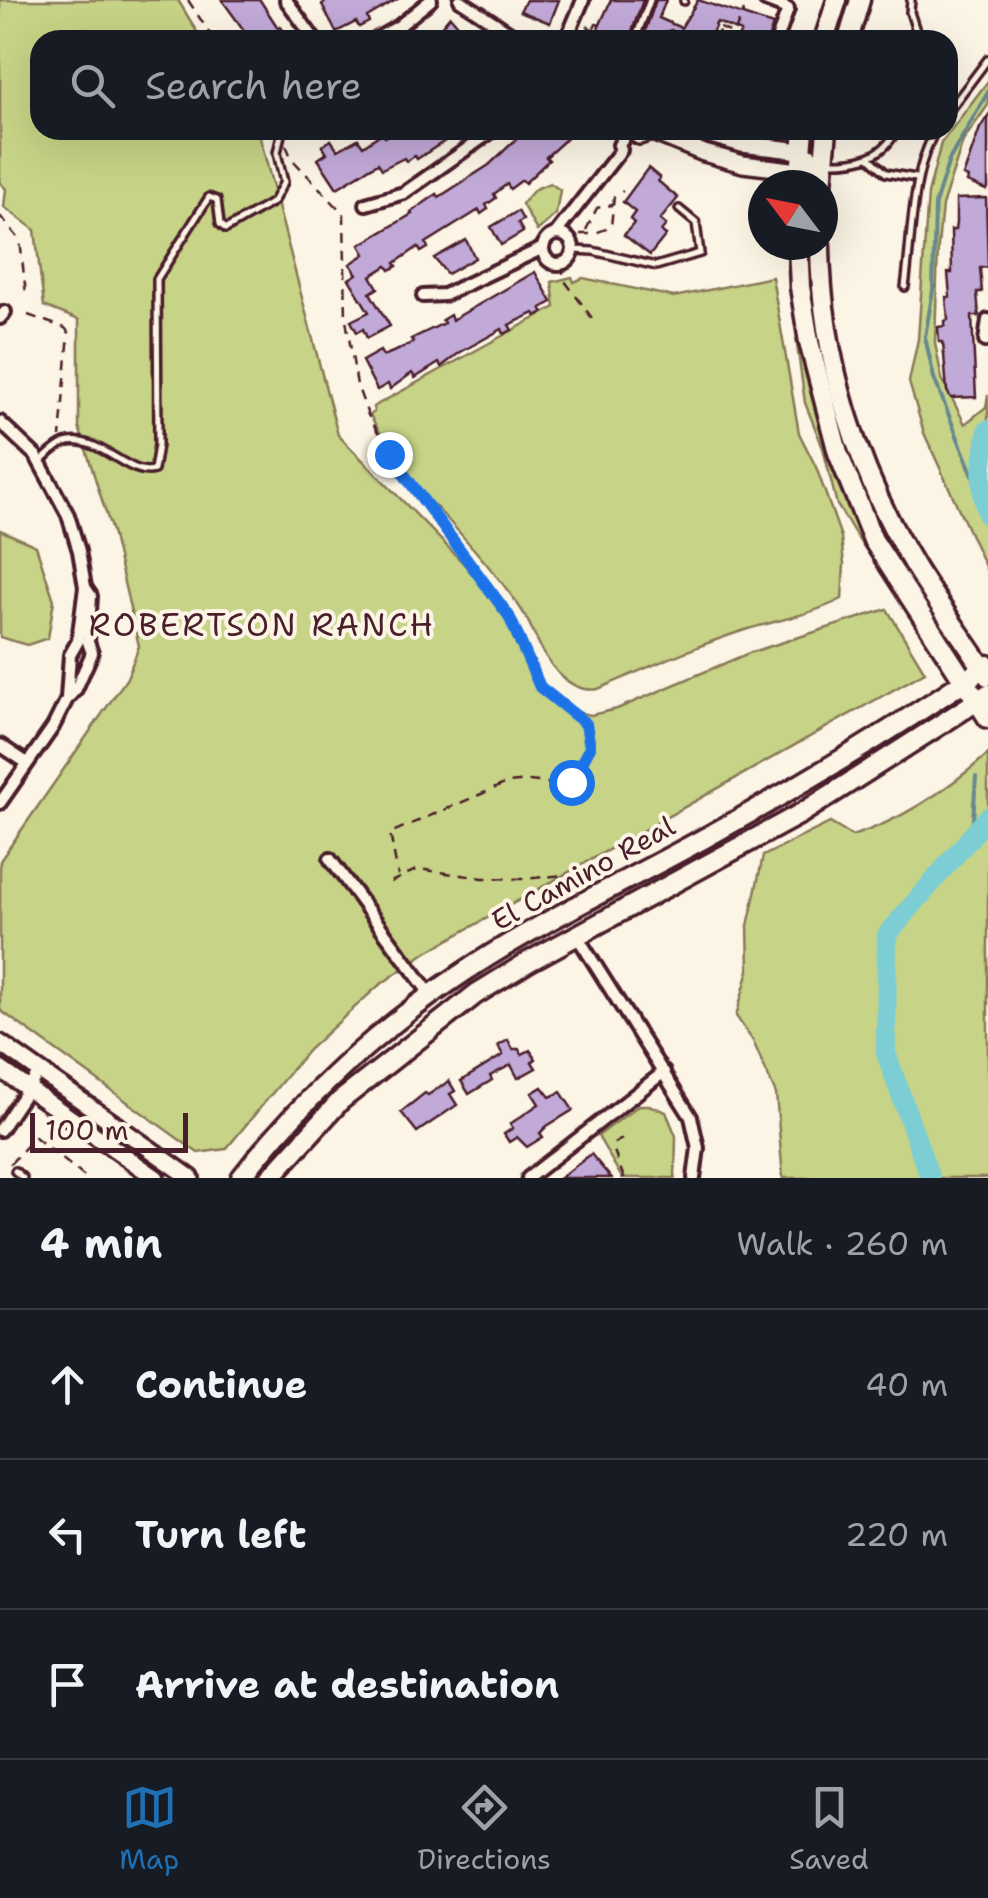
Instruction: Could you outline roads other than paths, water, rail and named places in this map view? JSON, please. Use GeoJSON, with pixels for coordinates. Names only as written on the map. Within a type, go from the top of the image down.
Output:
{"type":"FeatureCollection","features":[{"type":"Feature","properties":{"kind":"main road"},"geometry":{"type":"LineString","coordinates":[[828,30],[838,0]]}},
{"type":"Feature","properties":{"kind":"main road"},"geometry":{"type":"LineString","coordinates":[[851,30],[860,0]]}},
{"type":"Feature","properties":{"kind":"main road"},"geometry":{"type":"LineString","coordinates":[[800,170],[803,140]]}},
{"type":"Feature","properties":{"kind":"main road"},"geometry":{"type":"LineString","coordinates":[[823,170],[826,140]]}},
{"type":"Feature","properties":{"kind":"main road"},"geometry":{"type":"LineString","coordinates":[[799,260],[809,342],[838,453],[873,540],[964,682],[982,698],[988,718]]}},
{"type":"Feature","properties":{"kind":"main road"},"geometry":{"type":"LineString","coordinates":[[821,260],[829,340],[857,446],[874,489],[915,566],[986,670]]}},
{"type":"Feature","properties":{"kind":"main road","name":"El Camino Real"},"geometry":{"type":"LineString","coordinates":[[241,1178],[325,1085],[388,1028],[432,996],[595,887],[751,813],[986,670]]}},
{"type":"Feature","properties":{"kind":"main road","name":"El Camino Real"},"geometry":{"type":"LineString","coordinates":[[270,1178],[340,1101],[476,994],[802,813],[982,698]]}},
{"type":"Feature","properties":{"kind":"street"},"geometry":{"type":"LineString","coordinates":[[286,0],[308,30]]}},
{"type":"Feature","properties":{"kind":"street"},"geometry":{"type":"LineString","coordinates":[[392,30],[432,0]]}},
{"type":"Feature","properties":{"kind":"street"},"geometry":{"type":"LineString","coordinates":[[460,0],[506,30]]}},
{"type":"Feature","properties":{"kind":"street"},"geometry":{"type":"LineString","coordinates":[[570,30],[583,0]]}},
{"type":"Feature","properties":{"kind":"street"},"geometry":{"type":"LineString","coordinates":[[765,0],[789,4],[780,30]]}},
{"type":"Feature","properties":{"kind":"street"},"geometry":{"type":"LineString","coordinates":[[366,204],[404,193],[480,140]]}},
{"type":"Feature","properties":{"kind":"street"},"geometry":{"type":"LineString","coordinates":[[572,215],[577,239],[570,259],[560,264],[548,261],[543,248],[546,240],[572,215],[620,150],[626,150],[635,140]]}},
{"type":"Feature","properties":{"kind":"street"},"geometry":{"type":"LineString","coordinates":[[666,140],[767,170]]}},
{"type":"Feature","properties":{"kind":"street"},"geometry":{"type":"LineString","coordinates":[[728,140],[801,151],[823,162],[811,170]]}},
{"type":"Feature","properties":{"kind":"street"},"geometry":{"type":"LineString","coordinates":[[556,234],[577,239]]}},
{"type":"Feature","properties":{"kind":"street"},"geometry":{"type":"LineString","coordinates":[[423,296],[444,295],[543,248]]}},
{"type":"Feature","properties":{"kind":"street"},"geometry":{"type":"LineString","coordinates":[[985,341],[988,320]]}},
{"type":"Feature","properties":{"kind":"street"},"geometry":{"type":"LineString","coordinates":[[0,422],[40,462],[60,496],[75,534],[85,586],[83,642],[70,655],[67,698]]}},
{"type":"Feature","properties":{"kind":"street"},"geometry":{"type":"LineString","coordinates":[[0,802],[76,688],[90,660],[92,646],[83,642]]}},
{"type":"Feature","properties":{"kind":"street"},"geometry":{"type":"LineString","coordinates":[[0,745],[27,763]]}},
{"type":"Feature","properties":{"kind":"street"},"geometry":{"type":"LineString","coordinates":[[330,858],[432,996]]}},
{"type":"Feature","properties":{"kind":"street"},"geometry":{"type":"LineString","coordinates":[[577,936],[692,1116],[698,1148],[694,1178]]}},
{"type":"Feature","properties":{"kind":"street"},"geometry":{"type":"LineString","coordinates":[[0,1043],[191,1178]]}},
{"type":"Feature","properties":{"kind":"street"},"geometry":{"type":"LineString","coordinates":[[0,1069],[156,1178]]}},
{"type":"Feature","properties":{"kind":"street"},"geometry":{"type":"LineString","coordinates":[[0,1130],[39,1072]]}},
{"type":"Feature","properties":{"kind":"street"},"geometry":{"type":"LineString","coordinates":[[528,1178],[664,1072]]}},
{"type":"Feature","properties":{"kind":"lane"},"geometry":{"type":"LineString","coordinates":[[639,30],[650,0]]}},
{"type":"Feature","properties":{"kind":"lane"},"geometry":{"type":"LineString","coordinates":[[911,0],[910,12],[916,30]]}},
{"type":"Feature","properties":{"kind":"lane"},"geometry":{"type":"LineString","coordinates":[[958,98],[988,58]]}},
{"type":"Feature","properties":{"kind":"lane"},"geometry":{"type":"LineString","coordinates":[[40,462],[63,443],[78,442],[95,446],[142,471],[154,470],[158,445],[156,279],[210,197],[219,203],[220,224],[226,229],[273,202],[284,182],[277,153],[280,140]]}},
{"type":"Feature","properties":{"kind":"lane"},"geometry":{"type":"LineString","coordinates":[[823,162],[870,158],[891,140]]}},
{"type":"Feature","properties":{"kind":"lane"},"geometry":{"type":"LineString","coordinates":[[905,287],[916,178],[932,140]]}},
{"type":"Feature","properties":{"kind":"lane"},"geometry":{"type":"LineString","coordinates":[[870,158],[886,172],[916,178]]}},
{"type":"Feature","properties":{"kind":"lane"},"geometry":{"type":"LineString","coordinates":[[577,239],[593,251],[656,266],[700,254],[696,223],[679,208]]}},
{"type":"Feature","properties":{"kind":"lane"},"geometry":{"type":"LineString","coordinates":[[15,1171],[23,1178]]}},
{"type":"Feature","properties":{"kind":"waterway"},"geometry":{"type":"LineString","coordinates":[[983,501],[934,378],[925,337],[933,290],[935,204],[949,160],[988,92]]}},
{"type":"Feature","properties":{"kind":"waterway"},"geometry":{"type":"LineString","coordinates":[[988,430],[982,484],[988,516]]}},
{"type":"Feature","properties":{"kind":"waterway"},"geometry":{"type":"LineString","coordinates":[[972,833],[976,777]]}},
{"type":"Feature","properties":{"kind":"waterway"},"geometry":{"type":"LineString","coordinates":[[930,1178],[886,1053],[887,935],[988,817]]}},
{"type":"Feature","properties":{"kind":"district","name":"ROBERTSON RANCH"},"geometry":{"type":"Point","coordinates":[262,624]}}]}
